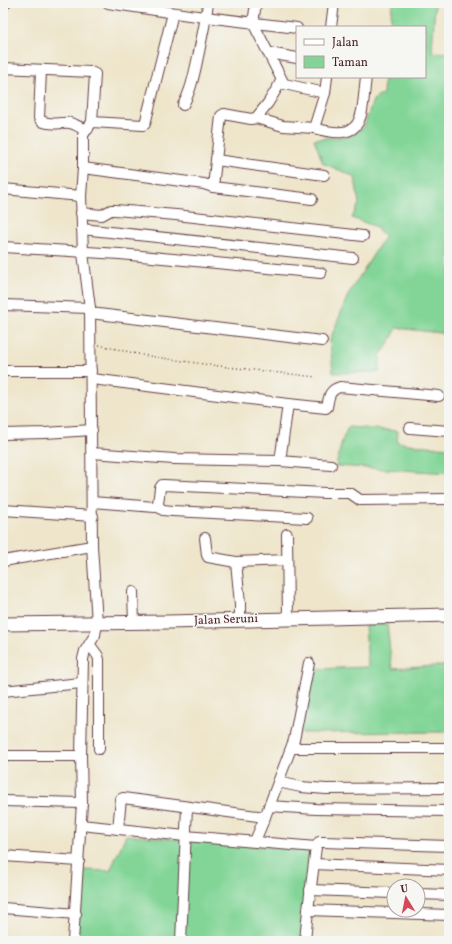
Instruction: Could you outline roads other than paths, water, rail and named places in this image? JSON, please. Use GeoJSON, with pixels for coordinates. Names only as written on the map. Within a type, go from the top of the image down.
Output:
{"type":"FeatureCollection","features":[{"type":"Feature","properties":{"kind":"main road","name":"Jalan Seruni"},"geometry":{"type":"LineString","coordinates":[[3,624],[97,624],[134,615],[240,612],[290,614],[449,615]]}},
{"type":"Feature","properties":{"kind":"street"},"geometry":{"type":"LineString","coordinates":[[108,3],[206,18],[296,28]]}},
{"type":"Feature","properties":{"kind":"street"},"geometry":{"type":"LineString","coordinates":[[183,105],[189,95],[208,3]]}},
{"type":"Feature","properties":{"kind":"street"},"geometry":{"type":"LineString","coordinates":[[256,3],[253,22],[281,77],[280,83],[256,118]]}},
{"type":"Feature","properties":{"kind":"street"},"geometry":{"type":"LineString","coordinates":[[332,26],[334,3]]}},
{"type":"Feature","properties":{"kind":"street"},"geometry":{"type":"LineString","coordinates":[[41,70],[41,122],[56,125],[71,124],[81,129],[90,125],[146,124],[173,13]]}},
{"type":"Feature","properties":{"kind":"street"},"geometry":{"type":"LineString","coordinates":[[269,53],[296,58]]}},
{"type":"Feature","properties":{"kind":"street"},"geometry":{"type":"LineString","coordinates":[[3,68],[94,73],[96,76],[90,125],[83,135],[81,213],[83,253],[90,311],[92,546],[97,624],[95,635],[83,657],[81,683],[82,803],[76,914],[73,941]]}},
{"type":"Feature","properties":{"kind":"street"},"geometry":{"type":"LineString","coordinates":[[314,128],[325,93],[327,78]]}},
{"type":"Feature","properties":{"kind":"street"},"geometry":{"type":"LineString","coordinates":[[213,187],[221,116],[224,114],[251,119],[256,118],[283,126],[314,128],[329,133],[341,133],[350,130],[358,124],[361,116],[366,78]]}},
{"type":"Feature","properties":{"kind":"street"},"geometry":{"type":"LineString","coordinates":[[280,83],[325,93]]}},
{"type":"Feature","properties":{"kind":"street"},"geometry":{"type":"LineString","coordinates":[[216,160],[324,174]]}},
{"type":"Feature","properties":{"kind":"street"},"geometry":{"type":"LineString","coordinates":[[83,168],[204,184],[213,187],[312,199]]}},
{"type":"Feature","properties":{"kind":"street"},"geometry":{"type":"LineString","coordinates":[[3,189],[81,196]]}},
{"type":"Feature","properties":{"kind":"street"},"geometry":{"type":"LineString","coordinates":[[81,213],[102,214],[115,210],[176,215],[363,236]]}},
{"type":"Feature","properties":{"kind":"street"},"geometry":{"type":"LineString","coordinates":[[82,229],[353,258]]}},
{"type":"Feature","properties":{"kind":"street"},"geometry":{"type":"LineString","coordinates":[[3,248],[120,254],[321,273]]}},
{"type":"Feature","properties":{"kind":"street"},"geometry":{"type":"LineString","coordinates":[[3,305],[90,311],[322,341]]}},
{"type":"Feature","properties":{"kind":"street"},"geometry":{"type":"LineString","coordinates":[[3,371],[91,375],[288,404],[326,408],[330,394],[333,390],[340,387],[439,396]]}},
{"type":"Feature","properties":{"kind":"street"},"geometry":{"type":"LineString","coordinates":[[280,461],[288,404]]}},
{"type":"Feature","properties":{"kind":"street"},"geometry":{"type":"LineString","coordinates":[[410,428],[449,431]]}},
{"type":"Feature","properties":{"kind":"street"},"geometry":{"type":"LineString","coordinates":[[3,434],[92,430]]}},
{"type":"Feature","properties":{"kind":"street"},"geometry":{"type":"LineString","coordinates":[[92,453],[174,459],[280,461],[331,465]]}},
{"type":"Feature","properties":{"kind":"street"},"geometry":{"type":"LineString","coordinates":[[157,506],[160,488],[162,485],[345,493],[350,494],[360,500],[449,499]]}},
{"type":"Feature","properties":{"kind":"street"},"geometry":{"type":"LineString","coordinates":[[92,502],[152,507],[157,506],[163,510],[173,512],[307,518]]}},
{"type":"Feature","properties":{"kind":"street"},"geometry":{"type":"LineString","coordinates":[[3,510],[92,516]]}},
{"type":"Feature","properties":{"kind":"street"},"geometry":{"type":"LineString","coordinates":[[287,534],[286,560],[290,614]]}},
{"type":"Feature","properties":{"kind":"street"},"geometry":{"type":"LineString","coordinates":[[205,538],[208,557],[236,562],[286,560]]}},
{"type":"Feature","properties":{"kind":"street"},"geometry":{"type":"LineString","coordinates":[[3,561],[92,546]]}},
{"type":"Feature","properties":{"kind":"street"},"geometry":{"type":"LineString","coordinates":[[236,562],[240,612]]}},
{"type":"Feature","properties":{"kind":"street"},"geometry":{"type":"LineString","coordinates":[[134,592],[134,615]]}},
{"type":"Feature","properties":{"kind":"street"},"geometry":{"type":"LineString","coordinates":[[90,645],[98,656],[99,660],[99,749]]}},
{"type":"Feature","properties":{"kind":"street"},"geometry":{"type":"LineString","coordinates":[[255,841],[292,748],[309,663]]}},
{"type":"Feature","properties":{"kind":"street"},"geometry":{"type":"LineString","coordinates":[[3,691],[81,683]]}},
{"type":"Feature","properties":{"kind":"street"},"geometry":{"type":"LineString","coordinates":[[292,748],[449,748]]}},
{"type":"Feature","properties":{"kind":"street"},"geometry":{"type":"LineString","coordinates":[[3,756],[81,756]]}},
{"type":"Feature","properties":{"kind":"street"},"geometry":{"type":"LineString","coordinates":[[278,782],[301,787],[326,789],[449,788]]}},
{"type":"Feature","properties":{"kind":"street"},"geometry":{"type":"LineString","coordinates":[[118,828],[119,805],[122,798],[265,817]]}},
{"type":"Feature","properties":{"kind":"street"},"geometry":{"type":"LineString","coordinates":[[3,800],[82,803]]}},
{"type":"Feature","properties":{"kind":"street"},"geometry":{"type":"LineString","coordinates":[[270,806],[316,809],[449,811]]}},
{"type":"Feature","properties":{"kind":"street"},"geometry":{"type":"LineString","coordinates":[[181,941],[187,807]]}},
{"type":"Feature","properties":{"kind":"street"},"geometry":{"type":"LineString","coordinates":[[81,825],[185,836],[316,847]]}},
{"type":"Feature","properties":{"kind":"street"},"geometry":{"type":"LineString","coordinates":[[305,941],[316,847],[319,842],[449,846]]}},
{"type":"Feature","properties":{"kind":"street"},"geometry":{"type":"LineString","coordinates":[[3,856],[79,861]]}},
{"type":"Feature","properties":{"kind":"street"},"geometry":{"type":"LineString","coordinates":[[314,864],[449,870]]}},
{"type":"Feature","properties":{"kind":"street"},"geometry":{"type":"LineString","coordinates":[[310,890],[386,893]]}},
{"type":"Feature","properties":{"kind":"street"},"geometry":{"type":"LineString","coordinates":[[426,894],[449,895]]}},
{"type":"Feature","properties":{"kind":"street"},"geometry":{"type":"LineString","coordinates":[[3,908],[76,914]]}},
{"type":"Feature","properties":{"kind":"street"},"geometry":{"type":"LineString","coordinates":[[308,910],[449,915]]}}]}
